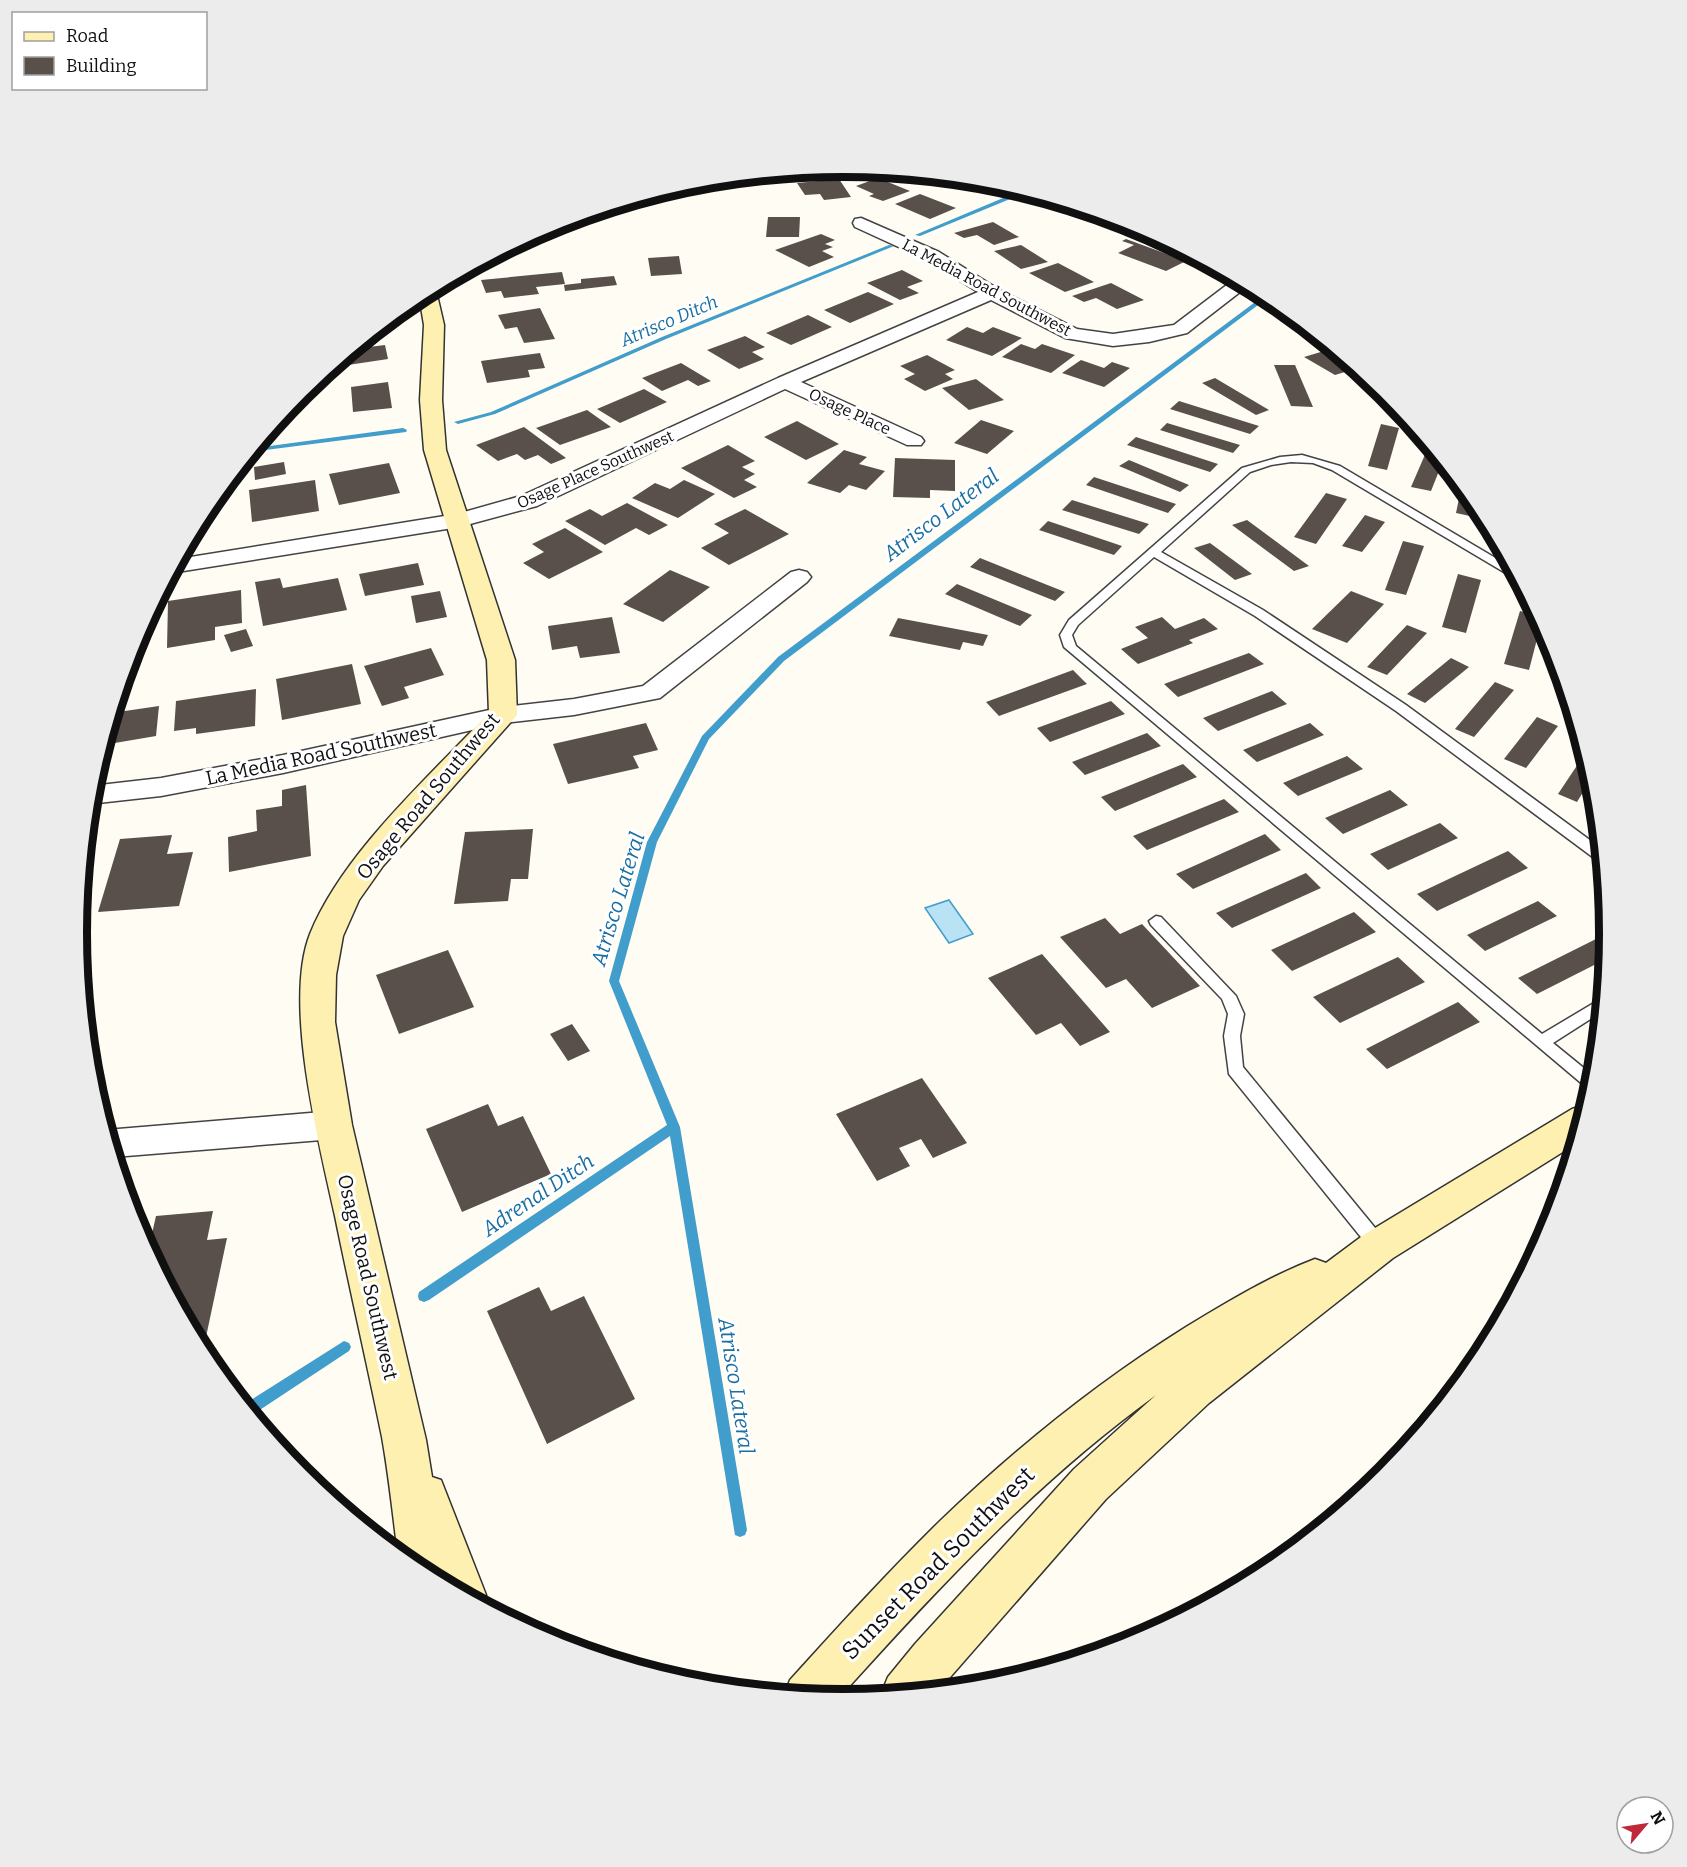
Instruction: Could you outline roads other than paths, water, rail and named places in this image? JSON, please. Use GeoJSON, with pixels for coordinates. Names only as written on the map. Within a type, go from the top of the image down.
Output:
{"type":"FeatureCollection","features":[{"type":"Feature","properties":{"kind":"street","name":"La Media Road Southwest"},"geometry":{"type":"LineString","coordinates":[[861,223],[933,256],[992,293],[1072,334],[1113,340],[1149,336],[1180,329],[1236,287]]}},
{"type":"Feature","properties":{"kind":"street","name":"Osage Place Southwest"},"geometry":{"type":"LineString","coordinates":[[182,566],[459,520],[529,501],[785,382],[992,293]]}},
{"type":"Feature","properties":{"kind":"street","name":"Osage Road Southwest"},"geometry":{"type":"LineString","coordinates":[[422,1562],[404,1440],[334,1125],[318,1022],[318,975],[326,936],[345,896],[372,858],[503,715],[501,660],[459,520],[435,450],[431,400],[434,326],[430,300]]}},
{"type":"Feature","properties":{"kind":"street","name":"Osage Place"},"geometry":{"type":"LineString","coordinates":[[785,382],[914,441]]}},
{"type":"Feature","properties":{"kind":"street","name":"La Media Road Southwest"},"geometry":{"type":"LineString","coordinates":[[101,794],[161,787],[283,764],[503,715],[574,707],[651,692],[799,578]]}},
{"type":"Feature","properties":{"kind":"street"},"geometry":{"type":"LineString","coordinates":[[117,1142],[334,1125]]}},
{"type":"Feature","properties":{"kind":"street","name":"Sunset Road Southwest"},"geometry":{"type":"LineString","coordinates":[[911,1687],[1090,1484],[1147,1428],[1379,1246],[1575,1125]]}},
{"type":"Feature","properties":{"kind":"street","name":"Sunset Road Southwest"},"geometry":{"type":"LineString","coordinates":[[815,1689],[977,1516],[1048,1454],[1142,1382],[1237,1318],[1295,1286],[1379,1246]]}},
{"type":"Feature","properties":{"kind":"street","name":"Osage Road Southwest"},"geometry":{"type":"LineString","coordinates":[[404,1440],[459,1586]]}},
{"type":"Feature","properties":{"kind":"lane"},"geometry":{"type":"LineString","coordinates":[[1506,569],[1336,468],[1323,462],[1301,457],[1279,458],[1246,470],[1073,623],[1066,635],[1070,647],[1585,1079]]}},
{"type":"Feature","properties":{"kind":"lane"},"geometry":{"type":"LineString","coordinates":[[1153,552],[1258,613],[1392,702],[1595,851]]}},
{"type":"Feature","properties":{"kind":"lane"},"geometry":{"type":"LineString","coordinates":[[1156,921],[1228,996],[1236,1014],[1232,1036],[1235,1069],[1379,1246]]}},
{"type":"Feature","properties":{"kind":"lane"},"geometry":{"type":"LineString","coordinates":[[1541,1042],[1596,1008]]}},
{"type":"Feature","properties":{"kind":"water"},"geometry":{"type":"Polygon","coordinates":[[[949,900],[973,934],[949,943],[925,908],[949,900]]]}},
{"type":"Feature","properties":{"kind":"waterway"},"geometry":{"type":"LineString","coordinates":[[918,235],[1011,197]]}},
{"type":"Feature","properties":{"kind":"waterway","name":"Atrisco Ditch"},"geometry":{"type":"LineString","coordinates":[[458,422],[493,413],[664,338],[891,246]]}},
{"type":"Feature","properties":{"kind":"waterway","name":"Atrisco Lateral"},"geometry":{"type":"LineString","coordinates":[[674,1127],[614,981],[652,842],[705,738],[781,659],[1260,301]]}},
{"type":"Feature","properties":{"kind":"waterway","name":"Atrisco Ditch"},"geometry":{"type":"LineString","coordinates":[[264,449],[403,430]]}},
{"type":"Feature","properties":{"kind":"waterway","name":"Adrenal Ditch"},"geometry":{"type":"LineString","coordinates":[[424,1296],[674,1127]]}},
{"type":"Feature","properties":{"kind":"waterway","name":"Atrisco Lateral"},"geometry":{"type":"LineString","coordinates":[[674,1127],[740,1530]]}},
{"type":"Feature","properties":{"kind":"waterway","name":"Adrenal Ditch"},"geometry":{"type":"LineString","coordinates":[[253,1406],[344,1347]]}}]}
